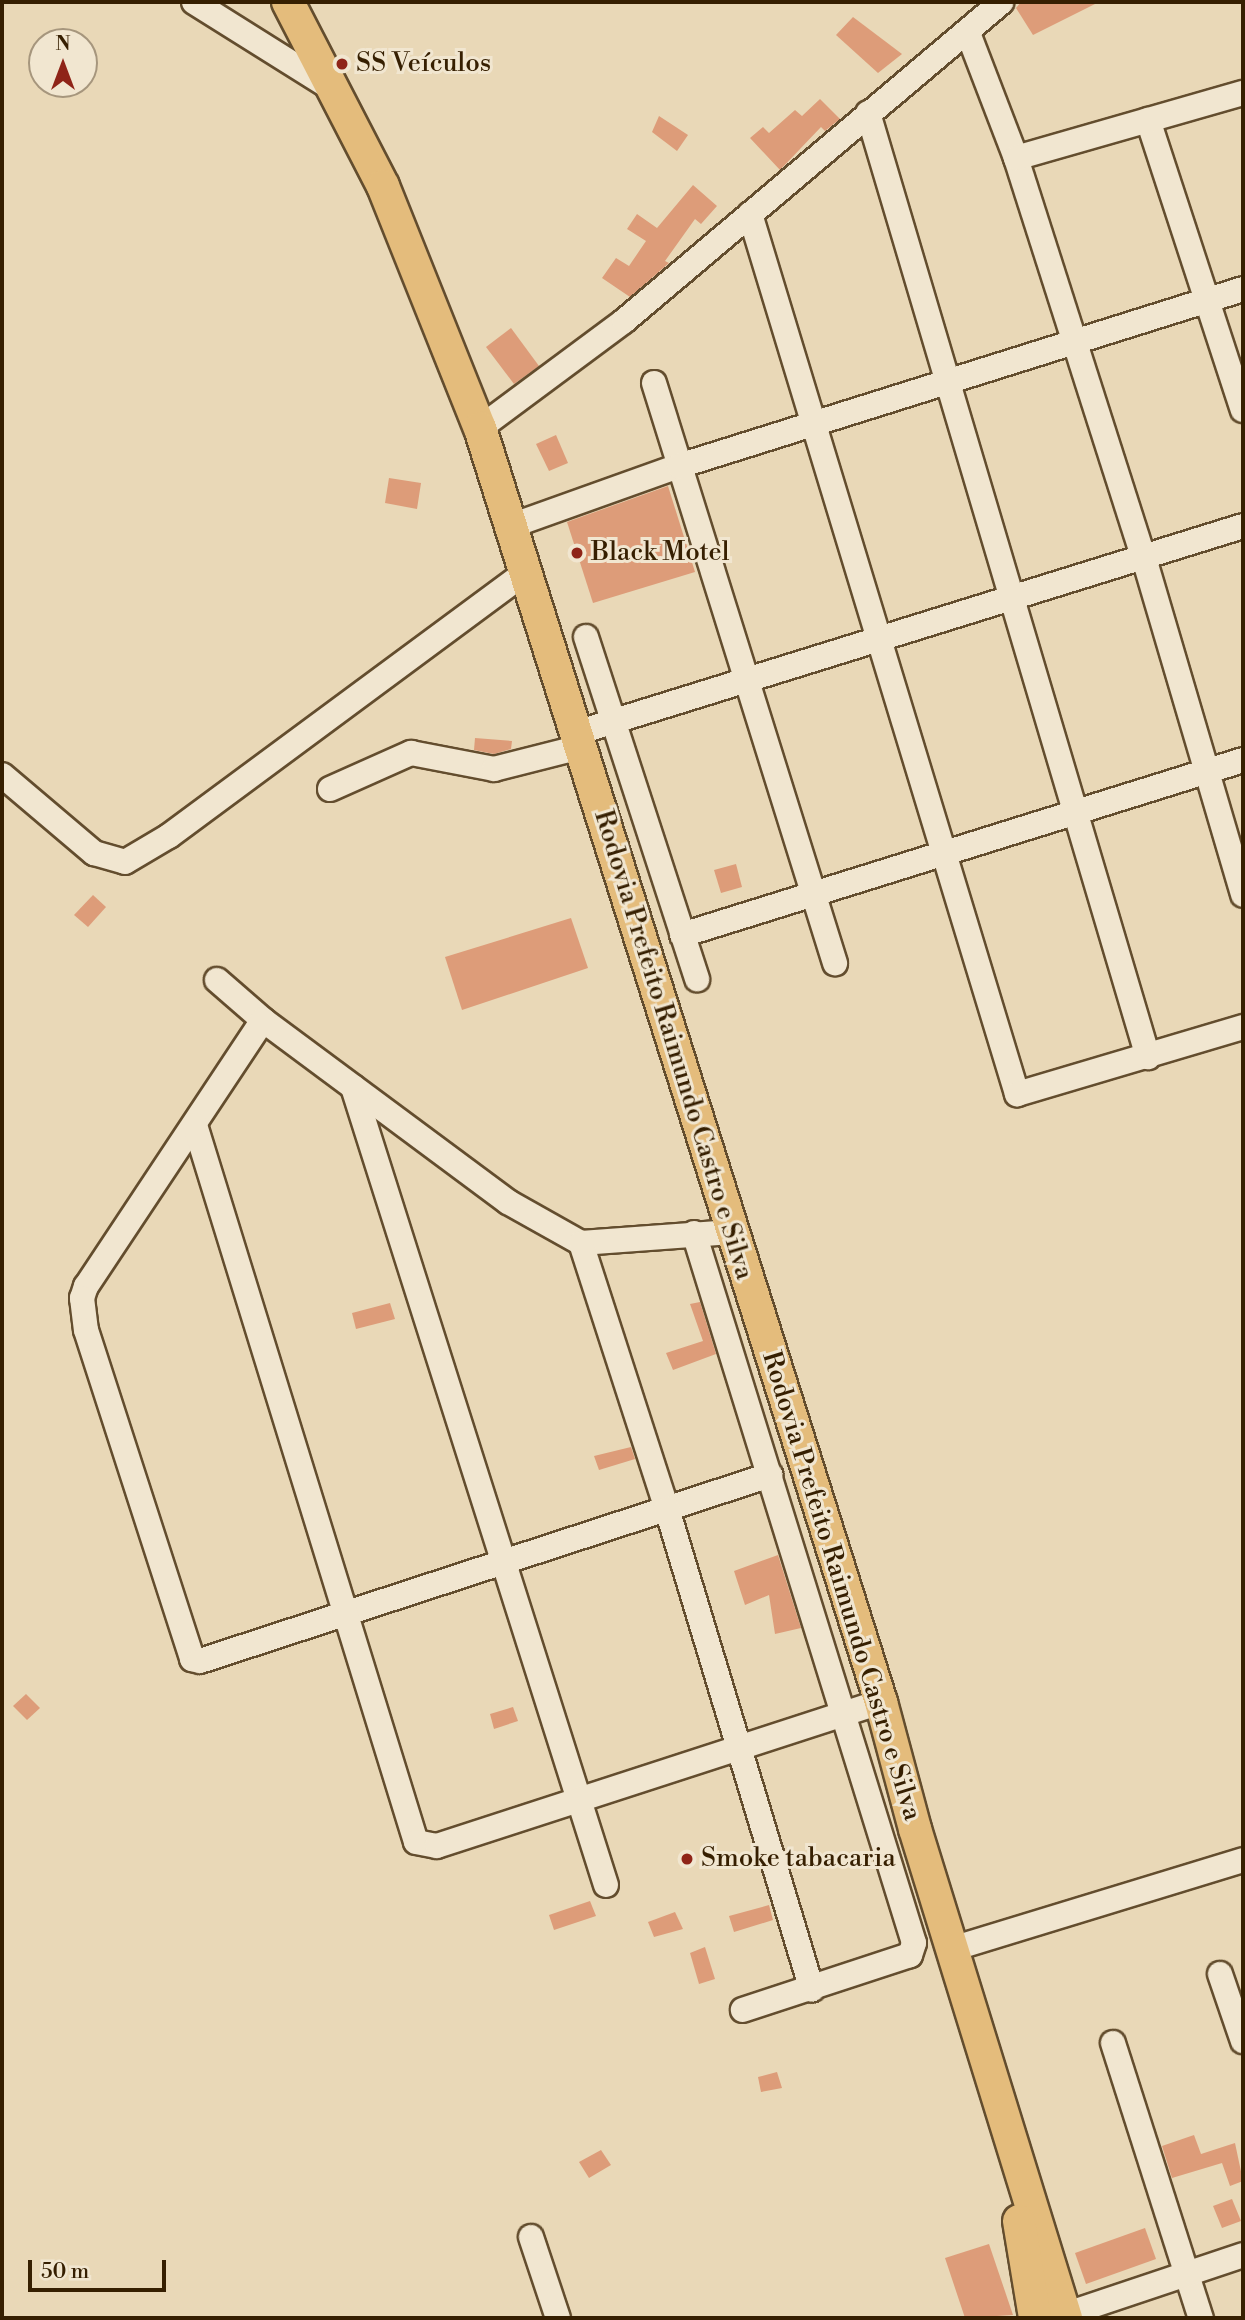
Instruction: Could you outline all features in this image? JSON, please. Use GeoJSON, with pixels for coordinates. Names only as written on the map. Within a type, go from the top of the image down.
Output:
{"type":"FeatureCollection","features":[{"type":"Feature","properties":{"kind":"main road","name":"Rodovia Prefeito Raimundo Castro e Silva"},"geometry":{"type":"LineString","coordinates":[[288,2],[383,186],[480,428],[523,574],[579,740],[881,1702],[1002,2109],[1055,2317]]}},
{"type":"Feature","properties":{"kind":"street"},"geometry":{"type":"LineString","coordinates":[[194,2],[331,88]]}},
{"type":"Feature","properties":{"kind":"street"},"geometry":{"type":"LineString","coordinates":[[480,428],[624,321],[868,113],[968,33],[1001,2]]}},
{"type":"Feature","properties":{"kind":"street"},"geometry":{"type":"LineString","coordinates":[[968,33],[1016,158],[1144,558],[1210,769],[1243,895]]}},
{"type":"Feature","properties":{"kind":"street"},"geometry":{"type":"LineString","coordinates":[[1016,158],[1243,93]]}},
{"type":"Feature","properties":{"kind":"street"},"geometry":{"type":"LineString","coordinates":[[868,113],[1149,1057]]}},
{"type":"Feature","properties":{"kind":"street"},"geometry":{"type":"LineString","coordinates":[[1147,120],[1243,410]]}},
{"type":"Feature","properties":{"kind":"street"},"geometry":{"type":"LineString","coordinates":[[750,215],[810,424],[1017,1094],[1243,1027]]}},
{"type":"Feature","properties":{"kind":"street"},"geometry":{"type":"LineString","coordinates":[[511,526],[679,466],[1243,289]]}},
{"type":"Feature","properties":{"kind":"street"},"geometry":{"type":"LineString","coordinates":[[654,383],[743,678],[835,963]]}},
{"type":"Feature","properties":{"kind":"street"},"geometry":{"type":"LineString","coordinates":[[330,789],[411,753],[494,769],[579,740],[613,718],[1243,526]]}},
{"type":"Feature","properties":{"kind":"street"},"geometry":{"type":"LineString","coordinates":[[2,775],[94,853],[125,862],[169,836],[523,574]]}},
{"type":"Feature","properties":{"kind":"street"},"geometry":{"type":"LineString","coordinates":[[586,637],[697,979]]}},
{"type":"Feature","properties":{"kind":"street"},"geometry":{"type":"LineString","coordinates":[[682,935],[1243,760]]}},
{"type":"Feature","properties":{"kind":"street"},"geometry":{"type":"LineString","coordinates":[[218,980],[263,1020],[508,1202],[581,1243],[732,1232]]}},
{"type":"Feature","properties":{"kind":"street"},"geometry":{"type":"LineString","coordinates":[[263,1020],[86,1286],[82,1313],[192,1658],[200,1661],[770,1475]]}},
{"type":"Feature","properties":{"kind":"street"},"geometry":{"type":"LineString","coordinates":[[354,1087],[507,1561],[606,1885]]}},
{"type":"Feature","properties":{"kind":"street"},"geometry":{"type":"LineString","coordinates":[[195,1125],[416,1842],[437,1846],[582,1802],[844,1711],[881,1702]]}},
{"type":"Feature","properties":{"kind":"street"},"geometry":{"type":"LineString","coordinates":[[694,1233],[914,1943],[910,1955],[812,1990],[743,2010]]}},
{"type":"Feature","properties":{"kind":"street"},"geometry":{"type":"LineString","coordinates":[[581,1243],[667,1508],[812,1990]]}},
{"type":"Feature","properties":{"kind":"street"},"geometry":{"type":"LineString","coordinates":[[953,1949],[1243,1860]]}},
{"type":"Feature","properties":{"kind":"street"},"geometry":{"type":"LineString","coordinates":[[1220,1974],[1243,2041]]}},
{"type":"Feature","properties":{"kind":"street"},"geometry":{"type":"LineString","coordinates":[[1113,2043],[1201,2318]]}},
{"type":"Feature","properties":{"kind":"street"},"geometry":{"type":"LineString","coordinates":[[531,2237],[558,2318]]}},
{"type":"Feature","properties":{"kind":"street"},"geometry":{"type":"LineString","coordinates":[[1055,2317],[1187,2277],[1243,2255]]}},
{"type":"Feature","properties":{"kind":"building"},"geometry":{"type":"Polygon","coordinates":[[[1021,2],[1099,2],[1033,35],[1016,8],[1021,2]]]}},
{"type":"Feature","properties":{"kind":"building"},"geometry":{"type":"Polygon","coordinates":[[[853,17],[902,54],[878,73],[836,35],[853,17]]]}},
{"type":"Feature","properties":{"kind":"building"},"geometry":{"type":"Polygon","coordinates":[[[820,99],[840,119],[825,131],[821,127],[780,170],[750,138],[763,127],[769,133],[795,110],[802,116],[820,99]]]}},
{"type":"Feature","properties":{"kind":"building"},"geometry":{"type":"Polygon","coordinates":[[[659,116],[688,135],[677,151],[652,132],[659,116]]]}},
{"type":"Feature","properties":{"kind":"building"},"geometry":{"type":"Polygon","coordinates":[[[693,185],[717,206],[701,224],[695,219],[665,261],[669,263],[630,297],[602,278],[616,258],[629,266],[646,241],[627,229],[637,214],[657,228],[693,185]]]}},
{"type":"Feature","properties":{"kind":"building"},"geometry":{"type":"Polygon","coordinates":[[[511,328],[539,366],[514,384],[486,347],[511,328]]]}},
{"type":"Feature","properties":{"kind":"building"},"geometry":{"type":"Polygon","coordinates":[[[556,435],[568,463],[549,471],[536,444],[556,435]]]}},
{"type":"Feature","properties":{"kind":"building"},"geometry":{"type":"Polygon","coordinates":[[[389,478],[421,483],[417,509],[385,503],[389,478]]]}},
{"type":"Feature","properties":{"kind":"building","name":"Black Motel"},"geometry":{"type":"Polygon","coordinates":[[[668,486],[695,572],[593,603],[567,522],[668,486]]]}},
{"type":"Feature","properties":{"kind":"building"},"geometry":{"type":"Polygon","coordinates":[[[475,738],[512,741],[511,749],[494,754],[474,750],[475,738]]]}},
{"type":"Feature","properties":{"kind":"building"},"geometry":{"type":"Polygon","coordinates":[[[736,864],[742,887],[721,893],[714,870],[736,864]]]}},
{"type":"Feature","properties":{"kind":"building"},"geometry":{"type":"Polygon","coordinates":[[[93,895],[106,907],[88,927],[74,915],[93,895]]]}},
{"type":"Feature","properties":{"kind":"building"},"geometry":{"type":"Polygon","coordinates":[[[571,918],[588,968],[462,1010],[445,957],[571,918]]]}},
{"type":"Feature","properties":{"kind":"building"},"geometry":{"type":"Polygon","coordinates":[[[700,1302],[716,1354],[673,1370],[666,1353],[703,1341],[690,1304],[700,1302]]]}},
{"type":"Feature","properties":{"kind":"building"},"geometry":{"type":"Polygon","coordinates":[[[390,1303],[395,1319],[356,1329],[352,1313],[390,1303]]]}},
{"type":"Feature","properties":{"kind":"building"},"geometry":{"type":"Polygon","coordinates":[[[631,1447],[635,1459],[599,1470],[594,1456],[631,1447]]]}},
{"type":"Feature","properties":{"kind":"building"},"geometry":{"type":"Polygon","coordinates":[[[778,1555],[801,1628],[775,1634],[769,1595],[745,1605],[734,1571],[778,1555]]]}},
{"type":"Feature","properties":{"kind":"building"},"geometry":{"type":"Polygon","coordinates":[[[26,1694],[40,1708],[27,1720],[13,1706],[26,1694]]]}},
{"type":"Feature","properties":{"kind":"building"},"geometry":{"type":"Polygon","coordinates":[[[513,1707],[518,1721],[494,1729],[490,1714],[513,1707]]]}},
{"type":"Feature","properties":{"kind":"building"},"geometry":{"type":"Polygon","coordinates":[[[590,1901],[596,1916],[554,1930],[549,1915],[590,1901]]]}},
{"type":"Feature","properties":{"kind":"building"},"geometry":{"type":"Polygon","coordinates":[[[769,1905],[773,1920],[734,1932],[729,1916],[769,1905]]]}},
{"type":"Feature","properties":{"kind":"building"},"geometry":{"type":"Polygon","coordinates":[[[675,1912],[683,1929],[654,1937],[648,1922],[675,1912]]]}},
{"type":"Feature","properties":{"kind":"building"},"geometry":{"type":"Polygon","coordinates":[[[705,1947],[715,1979],[699,1984],[690,1953],[705,1947]]]}},
{"type":"Feature","properties":{"kind":"building"},"geometry":{"type":"Polygon","coordinates":[[[777,2072],[782,2088],[761,2092],[758,2077],[777,2072]]]}},
{"type":"Feature","properties":{"kind":"building"},"geometry":{"type":"Polygon","coordinates":[[[1194,2135],[1201,2154],[1235,2143],[1243,2181],[1230,2186],[1222,2163],[1172,2178],[1162,2146],[1194,2135]]]}},
{"type":"Feature","properties":{"kind":"building"},"geometry":{"type":"Polygon","coordinates":[[[601,2150],[611,2165],[589,2178],[579,2162],[601,2150]]]}},
{"type":"Feature","properties":{"kind":"building"},"geometry":{"type":"Polygon","coordinates":[[[1232,2199],[1241,2221],[1222,2228],[1213,2206],[1232,2199]]]}},
{"type":"Feature","properties":{"kind":"building"},"geometry":{"type":"Polygon","coordinates":[[[1145,2228],[1156,2259],[1086,2284],[1075,2253],[1145,2228]]]}},
{"type":"Feature","properties":{"kind":"building"},"geometry":{"type":"Polygon","coordinates":[[[989,2244],[1013,2315],[965,2318],[945,2258],[989,2244]]]}},
{"type":"Feature","properties":{"kind":"place","name":"SS Veículos"},"geometry":{"type":"Point","coordinates":[342,64]}},
{"type":"Feature","properties":{"kind":"place","name":"Black Motel"},"geometry":{"type":"Point","coordinates":[577,553]}},
{"type":"Feature","properties":{"kind":"place","name":"Smoke tabacaria"},"geometry":{"type":"Point","coordinates":[687,1859]}}]}
